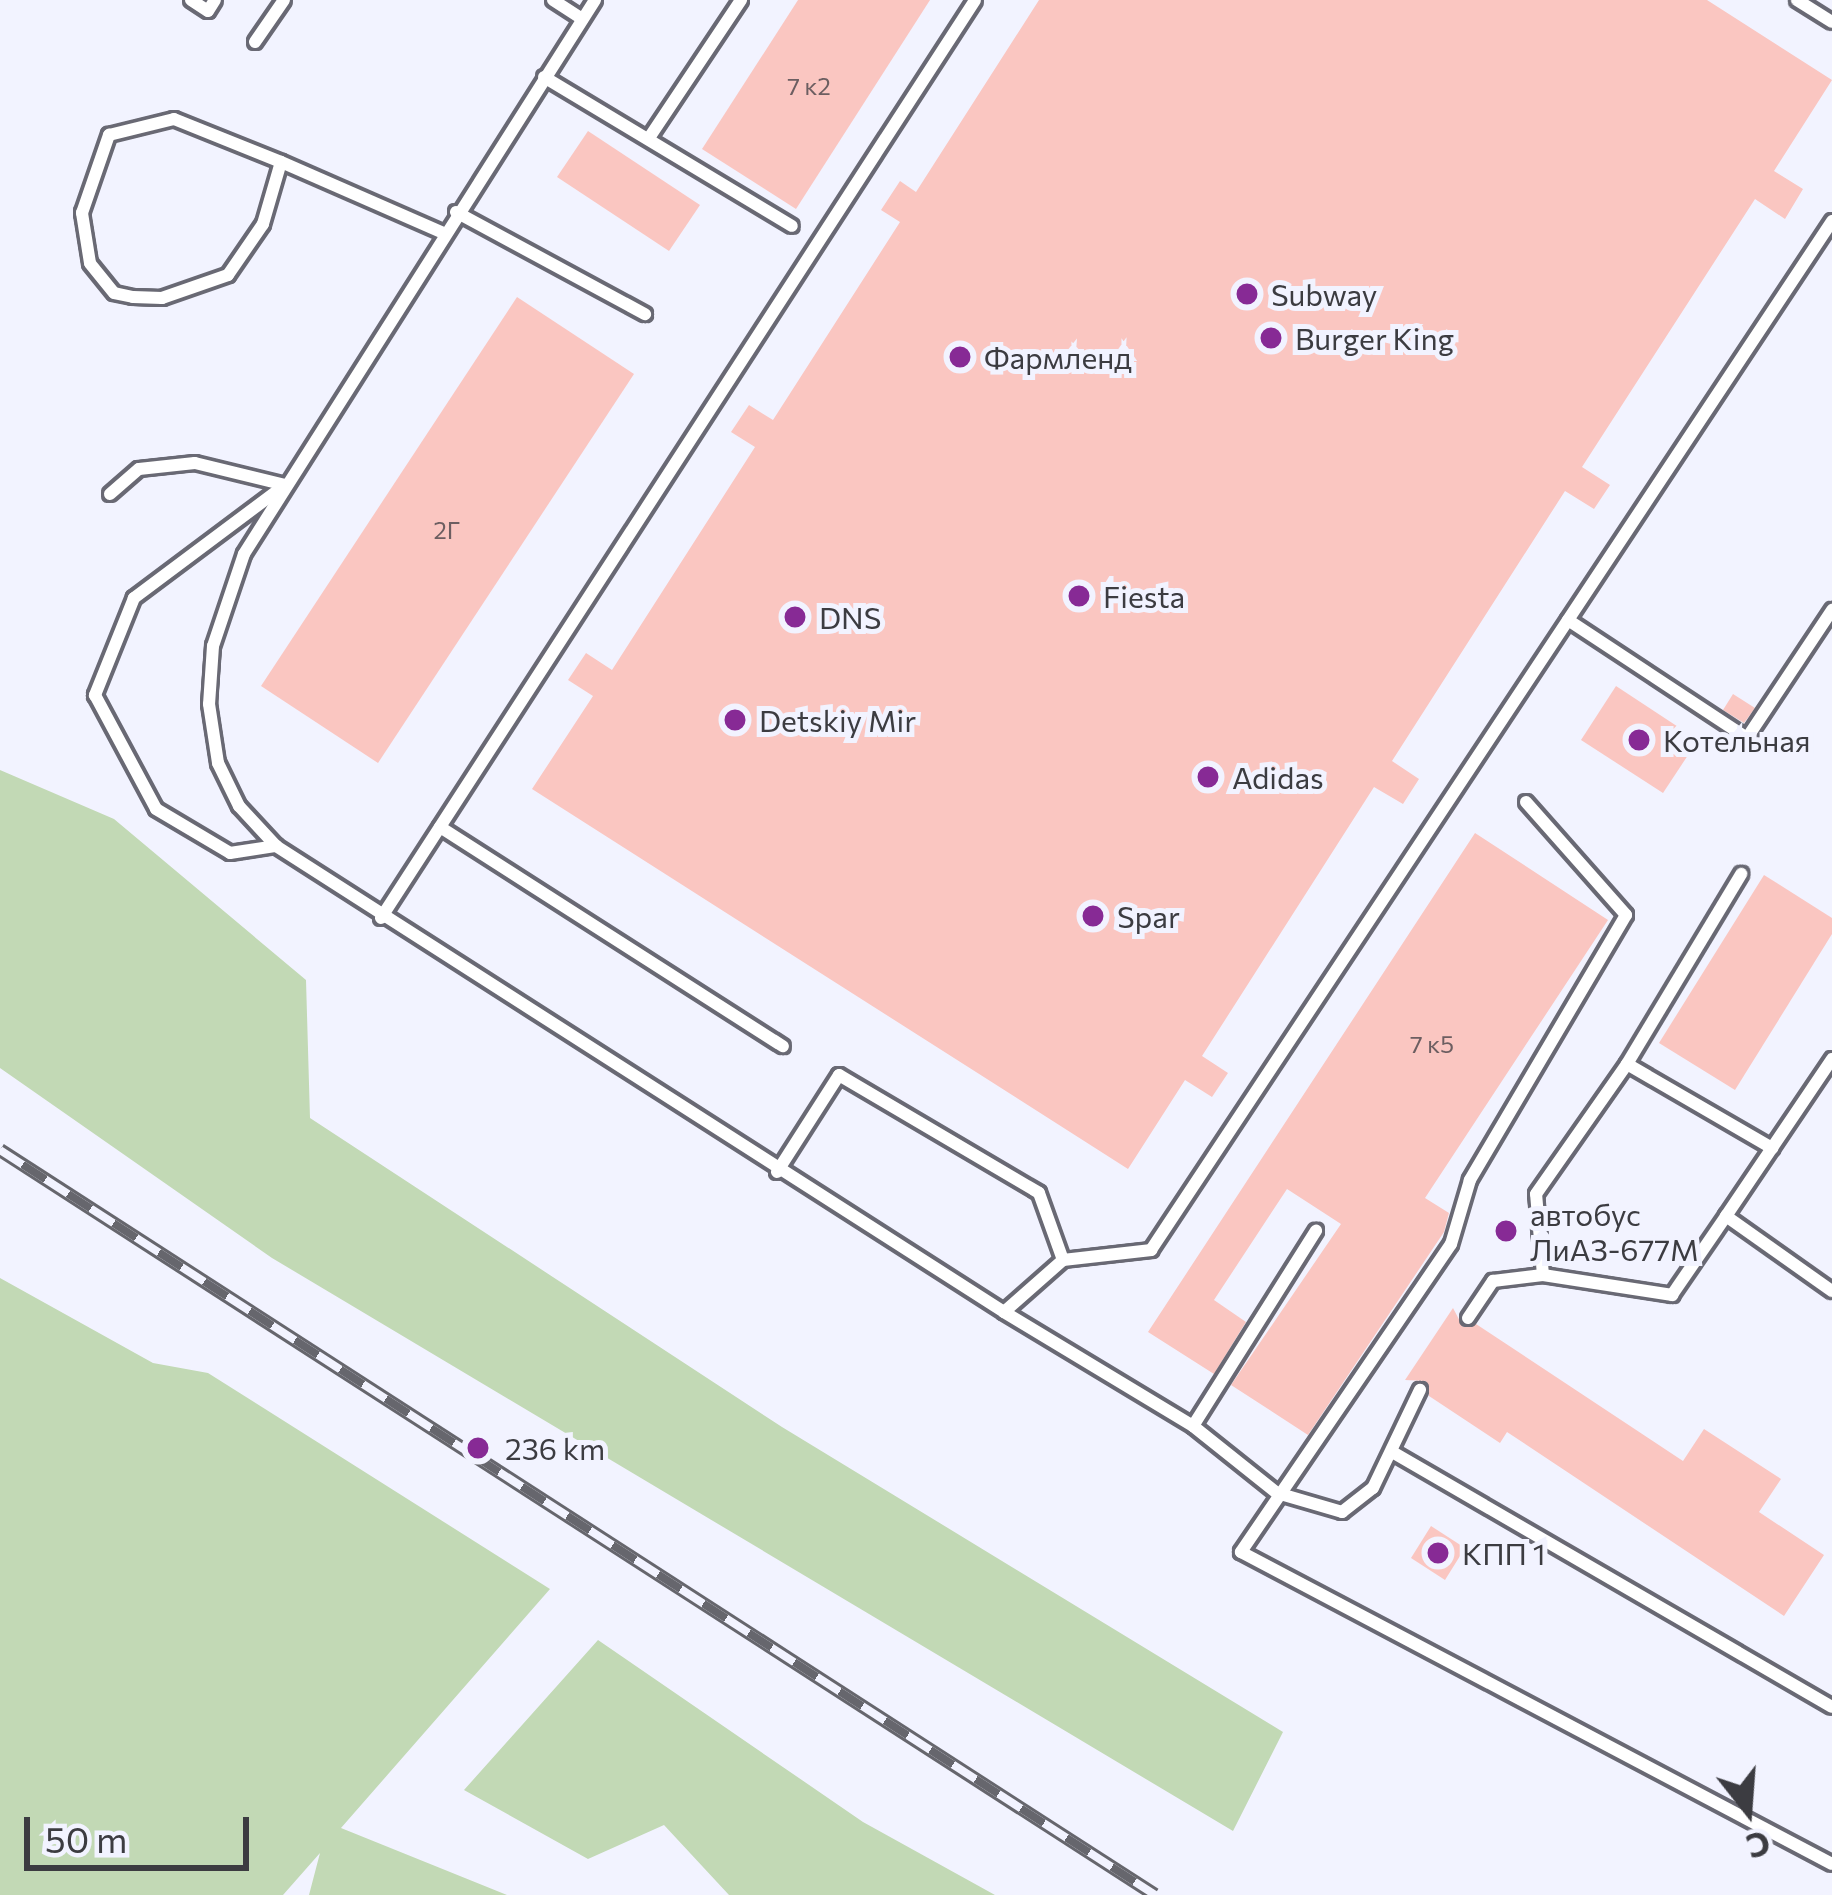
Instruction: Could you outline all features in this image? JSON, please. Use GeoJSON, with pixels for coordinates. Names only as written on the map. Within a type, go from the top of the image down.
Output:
{"type":"FeatureCollection","features":[{"type":"Feature","properties":{"kind":"lane"},"geometry":{"type":"LineString","coordinates":[[191,0],[208,11],[215,0]]}},
{"type":"Feature","properties":{"kind":"lane"},"geometry":{"type":"LineString","coordinates":[[255,42],[284,0]]}},
{"type":"Feature","properties":{"kind":"lane"},"geometry":{"type":"LineString","coordinates":[[553,0],[582,19]]}},
{"type":"Feature","properties":{"kind":"lane"},"geometry":{"type":"LineString","coordinates":[[595,0],[441,232],[244,554],[213,646],[208,704],[218,763],[239,806],[276,846],[381,918],[777,1172],[1192,1426],[1277,1493],[1342,1512],[1373,1488],[1394,1453],[1420,1390]]}},
{"type":"Feature","properties":{"kind":"lane"},"geometry":{"type":"LineString","coordinates":[[649,138],[741,0]]}},
{"type":"Feature","properties":{"kind":"lane"},"geometry":{"type":"LineString","coordinates":[[381,918],[976,0]]}},
{"type":"Feature","properties":{"kind":"lane"},"geometry":{"type":"LineString","coordinates":[[1796,0],[1832,22]]}},
{"type":"Feature","properties":{"kind":"lane"},"geometry":{"type":"LineString","coordinates":[[544,77],[792,226]]}},
{"type":"Feature","properties":{"kind":"lane"},"geometry":{"type":"LineString","coordinates":[[281,162],[263,224],[228,275],[163,298],[133,296],[114,293],[90,263],[82,213],[109,135],[173,119],[281,162],[441,232]]}},
{"type":"Feature","properties":{"kind":"lane"},"geometry":{"type":"LineString","coordinates":[[456,212],[646,314]]}},
{"type":"Feature","properties":{"kind":"lane"},"geometry":{"type":"LineString","coordinates":[[1004,1312],[1063,1259],[1151,1250],[1832,221]]}},
{"type":"Feature","properties":{"kind":"lane"},"geometry":{"type":"LineString","coordinates":[[110,494],[139,470],[195,463],[286,485]]}},
{"type":"Feature","properties":{"kind":"lane"},"geometry":{"type":"LineString","coordinates":[[276,846],[230,853],[155,809],[95,694],[134,598],[286,485]]}},
{"type":"Feature","properties":{"kind":"lane"},"geometry":{"type":"LineString","coordinates":[[1568,620],[1747,738],[1832,610]]}},
{"type":"Feature","properties":{"kind":"lane"},"geometry":{"type":"LineString","coordinates":[[1526,802],[1626,915],[1470,1180],[1451,1244],[1241,1552],[1832,1864]]}},
{"type":"Feature","properties":{"kind":"lane"},"geometry":{"type":"LineString","coordinates":[[440,826],[783,1046]]}},
{"type":"Feature","properties":{"kind":"lane"},"geometry":{"type":"LineString","coordinates":[[1544,1275],[1536,1194],[1627,1064],[1741,874]]}},
{"type":"Feature","properties":{"kind":"lane"},"geometry":{"type":"LineString","coordinates":[[1468,1318],[1493,1281],[1544,1275],[1672,1295],[1832,1059]]}},
{"type":"Feature","properties":{"kind":"lane"},"geometry":{"type":"LineString","coordinates":[[1627,1064],[1772,1148]]}},
{"type":"Feature","properties":{"kind":"lane"},"geometry":{"type":"LineString","coordinates":[[777,1172],[839,1075],[1039,1192],[1063,1259]]}},
{"type":"Feature","properties":{"kind":"lane"},"geometry":{"type":"LineString","coordinates":[[1726,1216],[1832,1291]]}},
{"type":"Feature","properties":{"kind":"lane"},"geometry":{"type":"LineString","coordinates":[[1192,1426],[1316,1231]]}},
{"type":"Feature","properties":{"kind":"lane"},"geometry":{"type":"LineString","coordinates":[[1394,1453],[1832,1707]]}},
{"type":"Feature","properties":{"kind":"green space"},"geometry":{"type":"Polygon","coordinates":[[[0,770],[114,819],[306,980],[310,1118],[782,1427],[1283,1732],[1233,1831],[272,1258],[0,1068],[0,770]]]}},
{"type":"Feature","properties":{"kind":"green space"},"geometry":{"type":"Polygon","coordinates":[[[0,1278],[153,1363],[208,1373],[550,1589],[341,1828],[507,1895],[309,1895],[320,1853],[283,1895],[0,1895],[0,1278]]]}},
{"type":"Feature","properties":{"kind":"green space"},"geometry":{"type":"Polygon","coordinates":[[[598,1640],[863,1822],[995,1895],[729,1895],[664,1825],[588,1859],[464,1790],[598,1640]]]}},
{"type":"Feature","properties":{"kind":"building"},"geometry":{"type":"Polygon","coordinates":[[[798,0],[930,0],[796,209],[702,149],[798,0]]]}},
{"type":"Feature","properties":{"kind":"building","name":"Fiesta"},"geometry":{"type":"Polygon","coordinates":[[[1039,0],[1707,0],[1832,80],[1774,171],[1803,189],[1785,219],[1755,199],[1582,467],[1610,485],[1594,509],[1565,491],[1392,761],[1419,779],[1403,804],[1374,787],[1202,1056],[1228,1073],[1212,1097],[1185,1080],[1128,1169],[532,789],[593,696],[568,680],[586,653],[612,670],[755,447],[731,432],[749,405],[773,420],[900,222],[881,210],[900,181],[916,192],[1039,0]]]}},
{"type":"Feature","properties":{"kind":"building"},"geometry":{"type":"Polygon","coordinates":[[[588,131],[700,205],[669,251],[557,177],[588,131]]]}},
{"type":"Feature","properties":{"kind":"building"},"geometry":{"type":"Polygon","coordinates":[[[517,297],[634,374],[378,763],[261,686],[517,297]]]}},
{"type":"Feature","properties":{"kind":"building","name":"Котельная"},"geometry":{"type":"Polygon","coordinates":[[[1616,686],[1698,740],[1663,793],[1581,740],[1616,686]]]}},
{"type":"Feature","properties":{"kind":"building"},"geometry":{"type":"Polygon","coordinates":[[[1733,694],[1755,708],[1744,723],[1723,710],[1733,694]]]}},
{"type":"Feature","properties":{"kind":"building"},"geometry":{"type":"Polygon","coordinates":[[[1475,833],[1608,920],[1425,1198],[1449,1213],[1444,1232],[1308,1435],[1231,1385],[1341,1224],[1287,1189],[1214,1300],[1246,1322],[1214,1374],[1148,1332],[1475,833]]]}},
{"type":"Feature","properties":{"kind":"building"},"geometry":{"type":"Polygon","coordinates":[[[1764,875],[1832,918],[1832,934],[1735,1090],[1659,1043],[1764,875]]]}},
{"type":"Feature","properties":{"kind":"building"},"geometry":{"type":"Polygon","coordinates":[[[1453,1308],[1463,1327],[1476,1324],[1683,1461],[1704,1429],[1781,1479],[1759,1512],[1824,1555],[1784,1616],[1507,1432],[1500,1443],[1429,1396],[1426,1381],[1405,1380],[1453,1308]]]}},
{"type":"Feature","properties":{"kind":"building","name":"КПП 1"},"geometry":{"type":"Polygon","coordinates":[[[1431,1526],[1465,1548],[1445,1580],[1411,1558],[1431,1526]]]}},
{"type":"Feature","properties":{"kind":"railway"},"geometry":{"type":"LineString","coordinates":[[0,1150],[1155,1895]]}},
{"type":"Feature","properties":{"kind":"place","name":"Subway"},"geometry":{"type":"Point","coordinates":[1247,294]}},
{"type":"Feature","properties":{"kind":"place","name":"Burger King"},"geometry":{"type":"Point","coordinates":[1271,338]}},
{"type":"Feature","properties":{"kind":"place","name":"Фармленд"},"geometry":{"type":"Point","coordinates":[960,357]}},
{"type":"Feature","properties":{"kind":"place","name":"Fiesta"},"geometry":{"type":"Point","coordinates":[1079,596]}},
{"type":"Feature","properties":{"kind":"place","name":"DNS"},"geometry":{"type":"Point","coordinates":[795,617]}},
{"type":"Feature","properties":{"kind":"place","name":"Detskiy Mir"},"geometry":{"type":"Point","coordinates":[735,720]}},
{"type":"Feature","properties":{"kind":"place","name":"Котельная"},"geometry":{"type":"Point","coordinates":[1639,740]}},
{"type":"Feature","properties":{"kind":"place","name":"Adidas"},"geometry":{"type":"Point","coordinates":[1208,777]}},
{"type":"Feature","properties":{"kind":"place","name":"Spar"},"geometry":{"type":"Point","coordinates":[1093,916]}},
{"type":"Feature","properties":{"kind":"place","name":"автобус ЛиАЗ-677М"},"geometry":{"type":"Point","coordinates":[1506,1231]}},
{"type":"Feature","properties":{"kind":"place","name":"236 km"},"geometry":{"type":"Point","coordinates":[478,1448]}},
{"type":"Feature","properties":{"kind":"place","name":"КПП 1"},"geometry":{"type":"Point","coordinates":[1438,1553]}}]}
